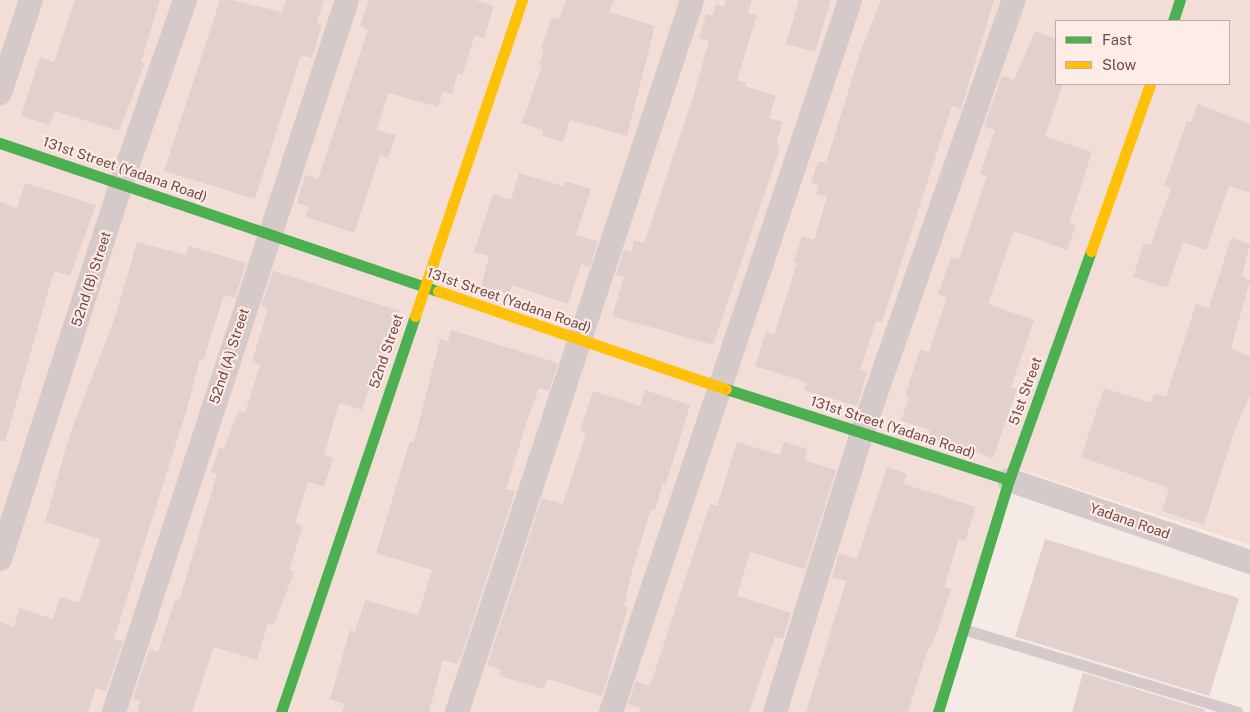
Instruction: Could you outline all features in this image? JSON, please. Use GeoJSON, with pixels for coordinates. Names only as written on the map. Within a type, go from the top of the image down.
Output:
{"type":"FeatureCollection","features":[{"type":"Feature","properties":{"kind":"street"},"geometry":{"type":"LineString","coordinates":[[0,93],[31,0]]}},
{"type":"Feature","properties":{"kind":"street","name":"52nd (B) Street"},"geometry":{"type":"LineString","coordinates":[[0,558],[121,184],[185,0]]}},
{"type":"Feature","properties":{"kind":"street","name":"52nd (A) Street"},"geometry":{"type":"LineString","coordinates":[[114,712],[268,234],[346,0]]}},
{"type":"Feature","properties":{"kind":"street","name":"52nd Street"},"geometry":{"type":"LineString","coordinates":[[280,712],[522,0]]}},
{"type":"Feature","properties":{"kind":"street"},"geometry":{"type":"LineString","coordinates":[[458,712],[578,340],[692,0]]}},
{"type":"Feature","properties":{"kind":"street"},"geometry":{"type":"LineString","coordinates":[[611,712],[850,0]]}},
{"type":"Feature","properties":{"kind":"street"},"geometry":{"type":"LineString","coordinates":[[775,712],[862,433],[1014,0]]}},
{"type":"Feature","properties":{"kind":"street"},"geometry":{"type":"LineString","coordinates":[[1173,20],[1180,0]]}},
{"type":"Feature","properties":{"kind":"street","name":"51st Street"},"geometry":{"type":"LineString","coordinates":[[938,712],[1009,480],[1150,85]]}},
{"type":"Feature","properties":{"kind":"street","name":"131st Street (Yadana Road)"},"geometry":{"type":"LineString","coordinates":[[0,143],[578,340],[1009,480]]}},
{"type":"Feature","properties":{"kind":"street","name":"Yadana Road"},"geometry":{"type":"LineString","coordinates":[[1009,480],[1250,562]]}},
{"type":"Feature","properties":{"kind":"lane"},"geometry":{"type":"LineString","coordinates":[[963,629],[1238,712]]}},
{"type":"Feature","properties":{"kind":"shaded area"},"geometry":{"type":"Polygon","coordinates":[[[0,0],[1250,0],[1250,545],[1018,469],[942,712],[0,712],[0,0]]]}},
{"type":"Feature","properties":{"kind":"building"},"geometry":{"type":"Polygon","coordinates":[[[75,0],[160,0],[141,62],[145,63],[119,131],[55,111],[50,125],[21,116],[40,57],[54,62],[75,0]]]}},
{"type":"Feature","properties":{"kind":"building"},"geometry":{"type":"Polygon","coordinates":[[[220,0],[233,0],[282,12],[286,0],[324,0],[317,23],[322,25],[312,58],[301,55],[255,199],[164,171],[220,0]]]}},
{"type":"Feature","properties":{"kind":"building"},"geometry":{"type":"Polygon","coordinates":[[[369,0],[475,0],[494,6],[484,38],[475,35],[462,75],[458,73],[452,94],[443,91],[438,107],[388,93],[377,130],[396,135],[388,158],[380,155],[354,233],[306,217],[309,207],[297,203],[305,175],[318,179],[368,30],[360,26],[369,0]]]}},
{"type":"Feature","properties":{"kind":"building"},"geometry":{"type":"Polygon","coordinates":[[[566,0],[614,0],[609,12],[655,26],[627,136],[570,120],[563,142],[542,136],[543,130],[522,123],[542,65],[539,65],[544,49],[541,48],[552,17],[559,19],[566,0]]]}},
{"type":"Feature","properties":{"kind":"building"},"geometry":{"type":"Polygon","coordinates":[[[726,0],[752,0],[748,13],[757,15],[737,80],[746,83],[745,86],[776,96],[769,118],[783,122],[777,141],[780,148],[713,345],[612,316],[624,277],[616,275],[624,249],[631,252],[634,240],[644,243],[693,97],[709,41],[699,38],[706,14],[712,16],[716,4],[724,7],[726,0]]]}},
{"type":"Feature","properties":{"kind":"building"},"geometry":{"type":"Polygon","coordinates":[[[799,0],[831,0],[815,52],[786,44],[799,0]]]}},
{"type":"Feature","properties":{"kind":"building"},"geometry":{"type":"Polygon","coordinates":[[[881,0],[994,0],[961,109],[952,106],[882,322],[876,321],[860,370],[867,372],[857,406],[804,390],[806,382],[755,366],[766,332],[774,335],[797,263],[794,262],[802,236],[814,240],[827,197],[816,194],[819,185],[811,183],[818,161],[826,163],[861,50],[881,0]]]}},
{"type":"Feature","properties":{"kind":"building"},"geometry":{"type":"Polygon","coordinates":[[[1035,31],[1055,39],[1055,85],[1063,85],[1045,136],[1092,152],[1069,223],[1076,225],[1067,250],[1014,231],[988,304],[1034,320],[1011,387],[1017,389],[993,458],[928,437],[930,430],[901,421],[909,397],[905,396],[920,349],[929,352],[947,297],[938,294],[951,257],[959,259],[987,176],[980,174],[995,130],[984,127],[1002,76],[1014,80],[1035,31]]]}},
{"type":"Feature","properties":{"kind":"building"},"geometry":{"type":"Polygon","coordinates":[[[1198,104],[1250,124],[1250,193],[1229,186],[1206,250],[1183,242],[1167,288],[1133,277],[1144,243],[1151,245],[1171,188],[1164,186],[1187,121],[1191,122],[1198,104]]]}},
{"type":"Feature","properties":{"kind":"building"},"geometry":{"type":"Polygon","coordinates":[[[519,173],[563,186],[565,181],[591,189],[576,235],[598,241],[590,267],[581,264],[568,304],[512,285],[509,294],[481,286],[489,256],[474,252],[493,194],[511,200],[519,173]]]}},
{"type":"Feature","properties":{"kind":"building"},"geometry":{"type":"Polygon","coordinates":[[[25,183],[96,205],[70,276],[54,271],[5,442],[0,441],[0,202],[17,208],[25,183]]]}},
{"type":"Feature","properties":{"kind":"building"},"geometry":{"type":"Polygon","coordinates":[[[1231,238],[1250,244],[1242,275],[1250,281],[1231,348],[1250,357],[1250,395],[1234,432],[1204,525],[1162,511],[1169,488],[1081,457],[1104,388],[1151,403],[1154,394],[1166,397],[1196,304],[1209,308],[1231,238]]]}},
{"type":"Feature","properties":{"kind":"building"},"geometry":{"type":"Polygon","coordinates":[[[137,242],[186,255],[189,246],[246,263],[235,298],[224,295],[203,361],[200,359],[186,412],[114,639],[123,641],[106,691],[96,688],[88,712],[0,712],[0,622],[14,627],[19,608],[53,619],[60,597],[79,603],[100,539],[45,522],[70,434],[114,320],[137,242]]]}},
{"type":"Feature","properties":{"kind":"building"},"geometry":{"type":"Polygon","coordinates":[[[273,271],[400,311],[377,381],[372,379],[362,410],[339,403],[324,455],[333,458],[324,487],[308,482],[295,523],[303,526],[289,570],[294,572],[274,625],[268,623],[257,660],[214,647],[192,712],[137,712],[140,701],[133,699],[149,649],[158,652],[175,600],[179,601],[217,474],[211,472],[219,447],[224,449],[238,411],[245,413],[260,365],[252,362],[268,308],[261,306],[273,271]]]}},
{"type":"Feature","properties":{"kind":"building"},"geometry":{"type":"Polygon","coordinates":[[[451,330],[558,363],[549,391],[539,388],[527,421],[506,489],[515,491],[461,657],[457,664],[443,660],[429,712],[342,712],[345,704],[330,699],[350,630],[355,632],[365,600],[418,615],[432,570],[376,553],[410,441],[414,442],[440,339],[448,341],[451,330]]]}},
{"type":"Feature","properties":{"kind":"building"},"geometry":{"type":"Polygon","coordinates":[[[645,390],[690,405],[666,484],[663,483],[655,510],[651,509],[632,571],[624,606],[628,607],[602,696],[547,679],[544,689],[500,676],[501,670],[487,665],[542,498],[563,504],[586,433],[580,431],[593,391],[640,406],[645,390]]]}},
{"type":"Feature","properties":{"kind":"building"},"geometry":{"type":"Polygon","coordinates":[[[737,442],[780,455],[784,442],[808,449],[804,460],[836,470],[805,569],[750,552],[737,596],[791,613],[783,639],[775,637],[749,712],[639,712],[640,708],[628,704],[636,681],[650,686],[710,504],[717,506],[737,442]]]}},
{"type":"Feature","properties":{"kind":"building"},"geometry":{"type":"Polygon","coordinates":[[[887,467],[907,474],[904,484],[976,507],[965,541],[959,539],[944,587],[951,589],[937,633],[926,655],[908,712],[806,712],[846,581],[832,577],[839,553],[857,559],[887,467]]]}},
{"type":"Feature","properties":{"kind":"building"},"geometry":{"type":"Polygon","coordinates":[[[1045,539],[1239,598],[1209,696],[1015,637],[1045,539]]]}},
{"type":"Feature","properties":{"kind":"building"},"geometry":{"type":"Polygon","coordinates":[[[1083,673],[1206,710],[1205,712],[1072,712],[1083,673]]]}},
{"type":"Feature","properties":{"kind":"traffic: fast"},"geometry":{"type":"LineString","coordinates":[[1173,20],[1180,0]]}},
{"type":"Feature","properties":{"kind":"traffic: fast"},"geometry":{"type":"LineString","coordinates":[[0,143],[438,291]]}},
{"type":"Feature","properties":{"kind":"traffic: fast"},"geometry":{"type":"LineString","coordinates":[[938,712],[1009,480],[1091,251]]}},
{"type":"Feature","properties":{"kind":"traffic: fast"},"geometry":{"type":"LineString","coordinates":[[281,712],[415,316]]}},
{"type":"Feature","properties":{"kind":"traffic: fast"},"geometry":{"type":"LineString","coordinates":[[726,389],[1009,480]]}},
{"type":"Feature","properties":{"kind":"traffic: slow"},"geometry":{"type":"LineString","coordinates":[[415,316],[522,0]]}},
{"type":"Feature","properties":{"kind":"traffic: slow"},"geometry":{"type":"LineString","coordinates":[[1091,251],[1150,85]]}},
{"type":"Feature","properties":{"kind":"traffic: slow"},"geometry":{"type":"LineString","coordinates":[[438,291],[726,389]]}}]}
